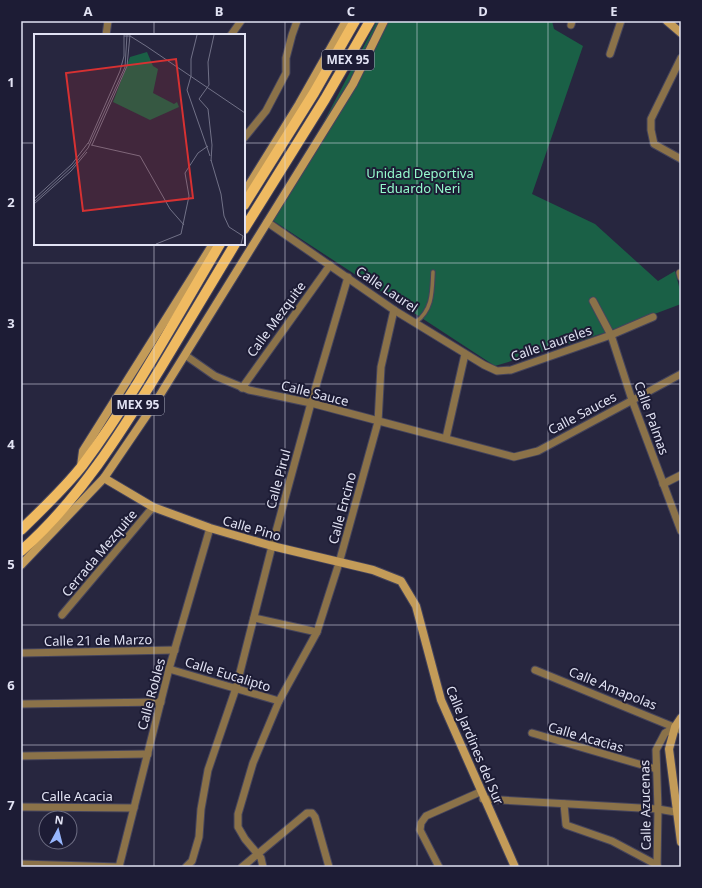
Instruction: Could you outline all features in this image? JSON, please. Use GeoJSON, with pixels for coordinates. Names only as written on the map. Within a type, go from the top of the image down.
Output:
{"type":"FeatureCollection","features":[{"type":"Feature","properties":{"kind":"main road","name":"MEX 95"},"geometry":{"type":"LineString","coordinates":[[245,203],[314,93],[355,21]]}},
{"type":"Feature","properties":{"kind":"main road","name":"MEX 95"},"geometry":{"type":"LineString","coordinates":[[245,227],[325,99],[370,21]]}},
{"type":"Feature","properties":{"kind":"main road","name":"MEX 95"},"geometry":{"type":"LineString","coordinates":[[21,530],[61,490],[81,466],[116,417],[219,245]]}},
{"type":"Feature","properties":{"kind":"main road","name":"MEX 95"},"geometry":{"type":"LineString","coordinates":[[21,551],[35,539],[80,490],[126,425],[234,245]]}},
{"type":"Feature","properties":{"kind":"street"},"geometry":{"type":"LineString","coordinates":[[106,34],[108,21]]}},
{"type":"Feature","properties":{"kind":"street"},"geometry":{"type":"LineString","coordinates":[[232,34],[241,21]]}},
{"type":"Feature","properties":{"kind":"street"},"geometry":{"type":"LineString","coordinates":[[245,137],[266,111],[286,73],[286,58],[297,21]]}},
{"type":"Feature","properties":{"kind":"street"},"geometry":{"type":"LineString","coordinates":[[245,191],[299,104],[346,21]]}},
{"type":"Feature","properties":{"kind":"street"},"geometry":{"type":"LineString","coordinates":[[21,565],[104,478],[185,355],[353,84],[384,21]]}},
{"type":"Feature","properties":{"kind":"street"},"geometry":{"type":"LineString","coordinates":[[610,54],[621,21]]}},
{"type":"Feature","properties":{"kind":"street"},"geometry":{"type":"LineString","coordinates":[[667,21],[681,33]]}},
{"type":"Feature","properties":{"kind":"street"},"geometry":{"type":"LineString","coordinates":[[681,58],[651,119],[651,130],[654,144],[681,159]]}},
{"type":"Feature","properties":{"kind":"street","name":"Calle Laurel"},"geometry":{"type":"LineString","coordinates":[[267,222],[394,310],[416,322],[465,354],[497,371]]}},
{"type":"Feature","properties":{"kind":"street"},"geometry":{"type":"LineString","coordinates":[[81,466],[83,451],[211,245]]}},
{"type":"Feature","properties":{"kind":"street","name":"Calle Mezquite"},"geometry":{"type":"LineString","coordinates":[[242,388],[330,265]]}},
{"type":"Feature","properties":{"kind":"street","name":"Calle Pirul"},"geometry":{"type":"LineString","coordinates":[[186,867],[192,861],[199,837],[200,809],[208,770],[236,688],[272,546],[348,277]]}},
{"type":"Feature","properties":{"kind":"street","name":"Calle Palmas"},"geometry":{"type":"LineString","coordinates":[[593,301],[611,335],[632,400],[681,531]]}},
{"type":"Feature","properties":{"kind":"street","name":"Calle Encino"},"geometry":{"type":"LineString","coordinates":[[259,856],[245,839],[238,826],[238,814],[253,763],[279,701],[317,632],[339,563],[378,422],[381,367],[394,310]]}},
{"type":"Feature","properties":{"kind":"street","name":"Calle Laureles"},"geometry":{"type":"LineString","coordinates":[[497,371],[511,370],[611,335],[653,317]]}},
{"type":"Feature","properties":{"kind":"street"},"geometry":{"type":"LineString","coordinates":[[446,438],[465,354]]}},
{"type":"Feature","properties":{"kind":"street","name":"Calle Sauce"},"geometry":{"type":"LineString","coordinates":[[185,355],[215,376],[242,388],[446,438],[496,454],[514,457]]}},
{"type":"Feature","properties":{"kind":"street","name":"Calle Sauces"},"geometry":{"type":"LineString","coordinates":[[514,457],[538,451],[681,374]]}},
{"type":"Feature","properties":{"kind":"street"},"geometry":{"type":"LineString","coordinates":[[663,484],[681,475]]}},
{"type":"Feature","properties":{"kind":"street","name":"Calle Pino"},"geometry":{"type":"LineString","coordinates":[[104,478],[154,507],[210,528],[272,546],[373,570],[401,581]]}},
{"type":"Feature","properties":{"kind":"street","name":"Cerrada Mezquite"},"geometry":{"type":"LineString","coordinates":[[62,615],[154,507]]}},
{"type":"Feature","properties":{"kind":"street","name":"Calle Robles"},"geometry":{"type":"LineString","coordinates":[[119,867],[169,669],[210,528]]}},
{"type":"Feature","properties":{"kind":"street","name":"Calle Jardines del Sur"},"geometry":{"type":"LineString","coordinates":[[401,581],[416,606],[440,700],[515,867]]}},
{"type":"Feature","properties":{"kind":"street"},"geometry":{"type":"LineString","coordinates":[[254,618],[317,632]]}},
{"type":"Feature","properties":{"kind":"street","name":"Calle 21 de Marzo"},"geometry":{"type":"LineString","coordinates":[[21,653],[175,650]]}},
{"type":"Feature","properties":{"kind":"street","name":"Calle Eucalipto"},"geometry":{"type":"LineString","coordinates":[[169,669],[279,701]]}},
{"type":"Feature","properties":{"kind":"street","name":"Calle Amapolas"},"geometry":{"type":"LineString","coordinates":[[535,670],[678,728]]}},
{"type":"Feature","properties":{"kind":"street"},"geometry":{"type":"LineString","coordinates":[[21,704],[161,702]]}},
{"type":"Feature","properties":{"kind":"street"},"geometry":{"type":"LineString","coordinates":[[681,718],[669,749],[679,813],[681,842]]}},
{"type":"Feature","properties":{"kind":"street","name":"Calle Azucenas"},"geometry":{"type":"LineString","coordinates":[[657,866],[658,808],[656,750],[665,733],[678,728]]}},
{"type":"Feature","properties":{"kind":"street","name":"Calle Acacias"},"geometry":{"type":"LineString","coordinates":[[532,733],[656,769]]}},
{"type":"Feature","properties":{"kind":"street"},"geometry":{"type":"LineString","coordinates":[[21,756],[148,754]]}},
{"type":"Feature","properties":{"kind":"street"},"geometry":{"type":"LineString","coordinates":[[439,867],[420,830],[421,823],[426,816],[482,796],[564,804],[658,808],[679,813]]}},
{"type":"Feature","properties":{"kind":"street"},"geometry":{"type":"LineString","coordinates":[[564,804],[566,826],[595,834],[612,841],[657,866]]}},
{"type":"Feature","properties":{"kind":"street","name":"Calle Acacia"},"geometry":{"type":"LineString","coordinates":[[21,807],[134,808]]}},
{"type":"Feature","properties":{"kind":"street"},"geometry":{"type":"LineString","coordinates":[[242,867],[259,856],[306,813],[312,813],[315,817],[329,867]]}},
{"type":"Feature","properties":{"kind":"street"},"geometry":{"type":"LineString","coordinates":[[259,856],[263,867]]}},
{"type":"Feature","properties":{"kind":"street"},"geometry":{"type":"LineString","coordinates":[[21,864],[119,867]]}},
{"type":"Feature","properties":{"kind":"lane"},"geometry":{"type":"LineString","coordinates":[[416,322],[424,316],[431,302],[433,272]]}},
{"type":"Feature","properties":{"kind":"green space","name":"Unidad Deportiva Eduardo Neri"},"geometry":{"type":"Polygon","coordinates":[[[377,21],[552,21],[554,29],[583,46],[532,194],[595,224],[658,281],[675,271],[681,294],[681,304],[604,333],[495,366],[272,220],[377,21]]]}}]}
